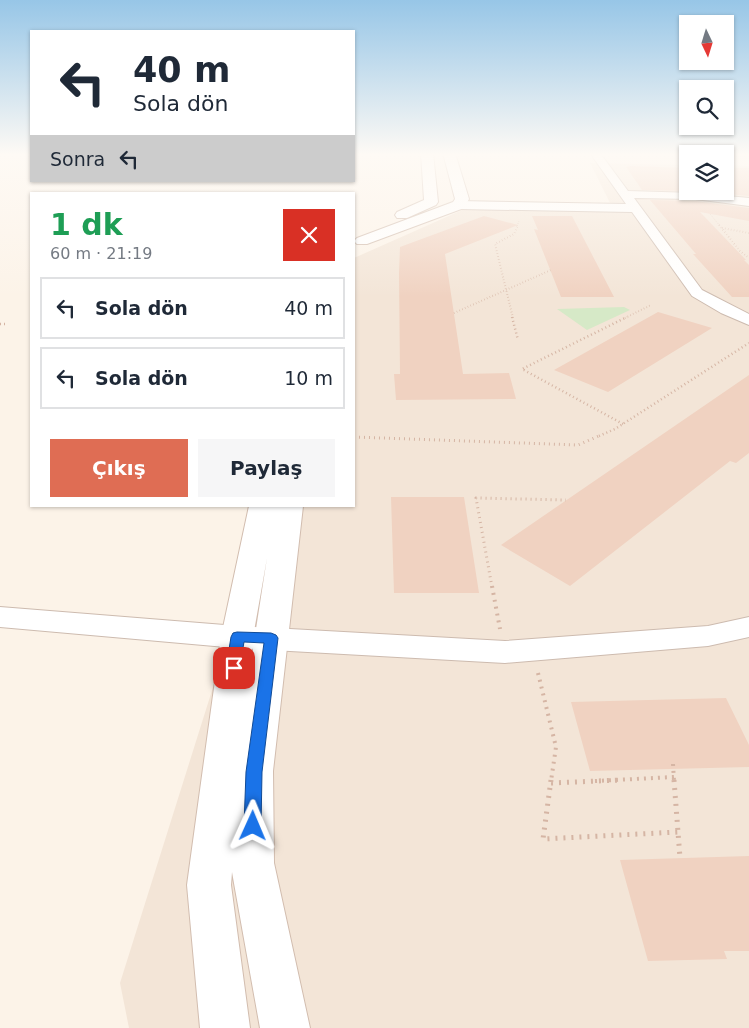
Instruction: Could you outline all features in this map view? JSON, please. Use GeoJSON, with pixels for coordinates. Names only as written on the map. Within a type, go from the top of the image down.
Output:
{"type":"FeatureCollection","features":[{"type":"Feature","properties":{"kind":"street"},"geometry":{"type":"LineString","coordinates":[[356,240],[431,201]]}},
{"type":"Feature","properties":{"kind":"street"},"geometry":{"type":"LineString","coordinates":[[459,205],[461,201]]}},
{"type":"Feature","properties":{"kind":"street"},"geometry":{"type":"LineString","coordinates":[[629,201],[697,292],[727,310],[749,320]]}},
{"type":"Feature","properties":{"kind":"street"},"geometry":{"type":"LineString","coordinates":[[356,240],[452,209],[459,205],[634,208]]}},
{"type":"Feature","properties":{"kind":"street"},"geometry":{"type":"LineString","coordinates":[[263,507],[254,638],[252,863],[285,1028]]}},
{"type":"Feature","properties":{"kind":"street"},"geometry":{"type":"LineString","coordinates":[[225,1028],[209,885],[254,638],[289,507]]}},
{"type":"Feature","properties":{"kind":"street"},"geometry":{"type":"LineString","coordinates":[[0,617],[254,638],[504,652],[708,636],[749,627]]}},
{"type":"Feature","properties":{"kind":"path"},"geometry":{"type":"LineString","coordinates":[[699,201],[749,258]]}},
{"type":"Feature","properties":{"kind":"path"},"geometry":{"type":"LineString","coordinates":[[514,206],[520,218],[518,228],[514,234],[495,244],[518,340]]}},
{"type":"Feature","properties":{"kind":"path"},"geometry":{"type":"LineString","coordinates":[[721,228],[749,233]]}},
{"type":"Feature","properties":{"kind":"path"},"geometry":{"type":"LineString","coordinates":[[454,313],[551,270]]}},
{"type":"Feature","properties":{"kind":"path"},"geometry":{"type":"LineString","coordinates":[[623,424],[522,369],[651,305]]}},
{"type":"Feature","properties":{"kind":"path"},"geometry":{"type":"LineString","coordinates":[[0,324],[5,324]]}},
{"type":"Feature","properties":{"kind":"path"},"geometry":{"type":"LineString","coordinates":[[355,437],[578,444],[623,424],[749,343]]}},
{"type":"Feature","properties":{"kind":"path"},"geometry":{"type":"LineString","coordinates":[[504,652],[476,498],[566,500]]}},
{"type":"Feature","properties":{"kind":"path"},"geometry":{"type":"LineString","coordinates":[[533,651],[556,747],[543,840],[678,832]]}},
{"type":"Feature","properties":{"kind":"path"},"geometry":{"type":"LineString","coordinates":[[673,764],[680,858]]}},
{"type":"Feature","properties":{"kind":"path"},"geometry":{"type":"LineString","coordinates":[[551,783],[674,777]]}},
{"type":"Feature","properties":{"kind":"shaded area"},"geometry":{"type":"Polygon","coordinates":[[[609,201],[749,201],[749,1028],[129,1028],[120,983],[270,507],[355,507],[355,258],[478,203],[611,205],[609,201]]]}},
{"type":"Feature","properties":{"kind":"green space"},"geometry":{"type":"Polygon","coordinates":[[[624,307],[630,310],[587,330],[557,309],[624,307]]]}},
{"type":"Feature","properties":{"kind":"building"},"geometry":{"type":"Polygon","coordinates":[[[651,201],[695,201],[749,208],[749,221],[700,212],[749,265],[749,297],[732,297],[693,254],[696,254],[651,201]]]}},
{"type":"Feature","properties":{"kind":"building"},"geometry":{"type":"Polygon","coordinates":[[[484,216],[518,225],[445,254],[463,374],[509,373],[516,399],[396,400],[394,374],[400,374],[400,247],[484,216]]]}},
{"type":"Feature","properties":{"kind":"building"},"geometry":{"type":"Polygon","coordinates":[[[532,216],[572,216],[614,297],[561,297],[534,229],[538,230],[532,216]]]}},
{"type":"Feature","properties":{"kind":"building"},"geometry":{"type":"Polygon","coordinates":[[[658,312],[712,328],[608,392],[554,370],[658,312]]]}},
{"type":"Feature","properties":{"kind":"building"},"geometry":{"type":"Polygon","coordinates":[[[749,375],[749,453],[736,463],[730,461],[570,586],[501,545],[749,375]]]}},
{"type":"Feature","properties":{"kind":"building"},"geometry":{"type":"Polygon","coordinates":[[[391,497],[464,497],[479,593],[394,593],[391,497]]]}},
{"type":"Feature","properties":{"kind":"building"},"geometry":{"type":"Polygon","coordinates":[[[726,698],[749,745],[749,767],[590,771],[571,702],[726,698]]]}},
{"type":"Feature","properties":{"kind":"building"},"geometry":{"type":"Polygon","coordinates":[[[749,856],[749,951],[724,951],[727,959],[648,961],[620,860],[749,856]]]}},
{"type":"Feature","properties":{"kind":"route"},"geometry":{"type":"LineString","coordinates":[[234,668],[237,637],[271,638],[254,772],[253,826]]}}]}
